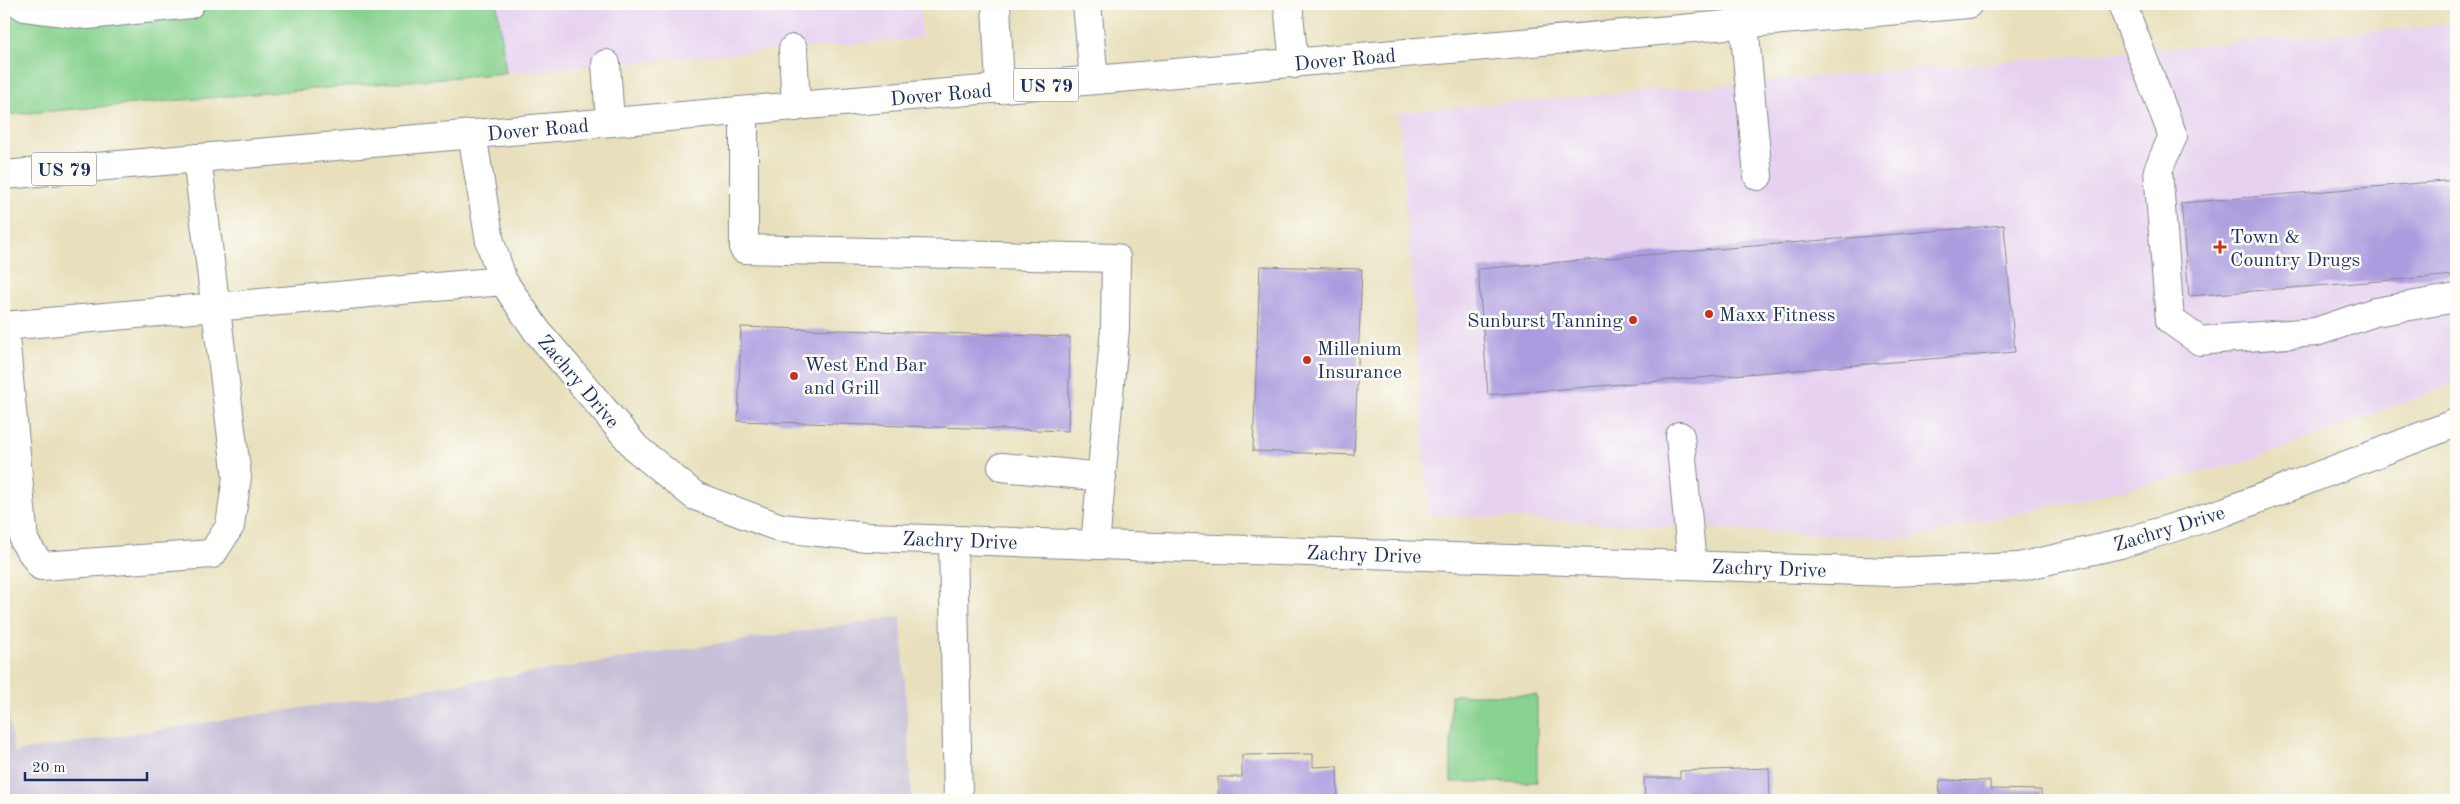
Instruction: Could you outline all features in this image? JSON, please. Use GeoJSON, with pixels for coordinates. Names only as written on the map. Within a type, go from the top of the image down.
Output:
{"type":"FeatureCollection","features":[{"type":"Feature","properties":{"kind":"street"},"geometry":{"type":"LineString","coordinates":[[33,6],[88,15],[190,4]]}},
{"type":"Feature","properties":{"kind":"street"},"geometry":{"type":"LineString","coordinates":[[996,4],[1000,89]]}},
{"type":"Feature","properties":{"kind":"street"},"geometry":{"type":"LineString","coordinates":[[1087,4],[1094,80]]}},
{"type":"Feature","properties":{"kind":"street"},"geometry":{"type":"LineString","coordinates":[[1288,4],[1294,64]]}},
{"type":"Feature","properties":{"kind":"street","name":"Dover Road"},"geometry":{"type":"LineString","coordinates":[[4,174],[1744,24],[1841,10],[1968,4]]}},
{"type":"Feature","properties":{"kind":"street"},"geometry":{"type":"LineString","coordinates":[[2122,4],[2173,136],[2158,170],[2170,320],[2200,341],[2219,340],[2316,332],[2375,312],[2456,298]]}},
{"type":"Feature","properties":{"kind":"street"},"geometry":{"type":"LineString","coordinates":[[1744,24],[1758,176]]}},
{"type":"Feature","properties":{"kind":"street"},"geometry":{"type":"LineString","coordinates":[[794,49],[796,107]]}},
{"type":"Feature","properties":{"kind":"street"},"geometry":{"type":"LineString","coordinates":[[606,64],[610,122]]}},
{"type":"Feature","properties":{"kind":"street"},"geometry":{"type":"LineString","coordinates":[[744,111],[744,249],[1116,258],[1115,328],[1095,545]]}},
{"type":"Feature","properties":{"kind":"street","name":"Zachry Drive"},"geometry":{"type":"LineString","coordinates":[[472,134],[490,242],[503,281],[537,331],[636,449],[696,496],[781,528],[867,537],[1891,572],[2019,567],[2120,544],[2224,512],[2456,423]]}},
{"type":"Feature","properties":{"kind":"street"},"geometry":{"type":"LineString","coordinates":[[197,158],[216,307],[237,477],[230,526],[212,554],[41,566],[24,541],[4,325],[216,307],[503,281]]}},
{"type":"Feature","properties":{"kind":"street"},"geometry":{"type":"LineString","coordinates":[[1680,436],[1692,565]]}},
{"type":"Feature","properties":{"kind":"street"},"geometry":{"type":"LineString","coordinates":[[1002,467],[1102,477]]}},
{"type":"Feature","properties":{"kind":"street"},"geometry":{"type":"LineString","coordinates":[[953,540],[958,800]]}},
{"type":"Feature","properties":{"kind":"shaded area"},"geometry":{"type":"Polygon","coordinates":[[[497,4],[920,4],[922,38],[506,73],[497,4]]]}},
{"type":"Feature","properties":{"kind":"shaded area"},"geometry":{"type":"Polygon","coordinates":[[[2456,24],[2456,383],[2245,462],[1907,539],[1429,514],[1399,112],[2456,24]]]}},
{"type":"Feature","properties":{"kind":"shaded area"},"geometry":{"type":"Polygon","coordinates":[[[901,616],[912,800],[4,800],[4,683],[14,752],[901,616]]]}},
{"type":"Feature","properties":{"kind":"green space"},"geometry":{"type":"Polygon","coordinates":[[[4,4],[497,4],[506,73],[4,115],[4,4]]]}},
{"type":"Feature","properties":{"kind":"green space"},"geometry":{"type":"Polygon","coordinates":[[[1451,695],[1537,695],[1537,782],[1451,782],[1451,695]]]}},
{"type":"Feature","properties":{"kind":"building"},"geometry":{"type":"Polygon","coordinates":[[[2456,180],[2456,275],[2189,296],[2181,203],[2456,180]]]}},
{"type":"Feature","properties":{"kind":"building"},"geometry":{"type":"Polygon","coordinates":[[[2004,225],[2015,352],[1488,395],[1478,269],[2004,225]]]}},
{"type":"Feature","properties":{"kind":"building","name":"Millenium Insurance"},"geometry":{"type":"Polygon","coordinates":[[[1260,266],[1362,269],[1354,455],[1253,451],[1260,266]]]}},
{"type":"Feature","properties":{"kind":"building"},"geometry":{"type":"Polygon","coordinates":[[[741,327],[1070,337],[1068,431],[738,421],[741,327]]]}},
{"type":"Feature","properties":{"kind":"building"},"geometry":{"type":"Polygon","coordinates":[[[1313,754],[1313,767],[1337,766],[1338,800],[1218,800],[1218,777],[1242,777],[1242,755],[1313,754]]]}},
{"type":"Feature","properties":{"kind":"building"},"geometry":{"type":"Polygon","coordinates":[[[1769,768],[1770,800],[1645,800],[1644,778],[1680,778],[1680,771],[1769,768]]]}},
{"type":"Feature","properties":{"kind":"building"},"geometry":{"type":"Polygon","coordinates":[[[1940,780],[1990,781],[1990,789],[2041,790],[2041,800],[1939,800],[1940,780]]]}},
{"type":"Feature","properties":{"kind":"place","name":"Town & Country Drugs"},"geometry":{"type":"Point","coordinates":[2220,247]}},
{"type":"Feature","properties":{"kind":"place","name":"Maxx Fitness"},"geometry":{"type":"Point","coordinates":[1709,314]}},
{"type":"Feature","properties":{"kind":"place","name":"Sunburst Tanning"},"geometry":{"type":"Point","coordinates":[1633,320]}},
{"type":"Feature","properties":{"kind":"place","name":"Millenium Insurance"},"geometry":{"type":"Point","coordinates":[1307,360]}},
{"type":"Feature","properties":{"kind":"place","name":"West End Bar and Grill"},"geometry":{"type":"Point","coordinates":[794,376]}}]}
